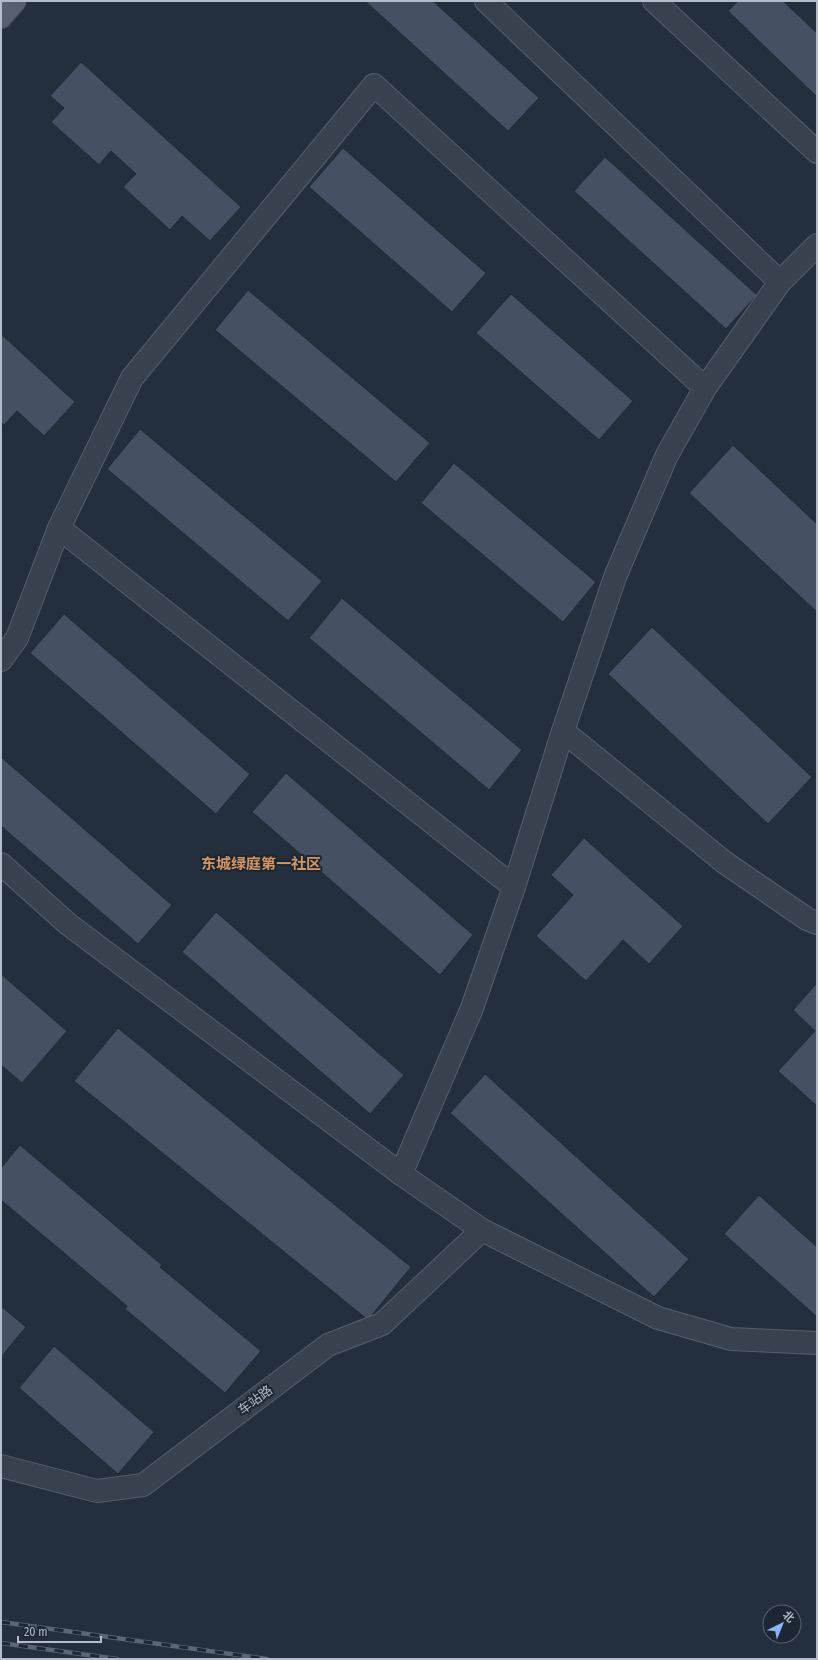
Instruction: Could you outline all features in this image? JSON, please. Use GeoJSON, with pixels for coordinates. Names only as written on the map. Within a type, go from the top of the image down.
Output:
{"type":"FeatureCollection","features":[{"type":"Feature","properties":{"kind":"main road"},"geometry":{"type":"LineString","coordinates":[[1,17],[15,1]]}},
{"type":"Feature","properties":{"kind":"street"},"geometry":{"type":"LineString","coordinates":[[486,1],[780,282]]}},
{"type":"Feature","properties":{"kind":"street"},"geometry":{"type":"LineString","coordinates":[[654,1],[817,152]]}},
{"type":"Feature","properties":{"kind":"street"},"geometry":{"type":"LineString","coordinates":[[1,660],[17,638],[59,528],[132,378],[374,85],[705,388]]}},
{"type":"Feature","properties":{"kind":"street"},"geometry":{"type":"LineString","coordinates":[[401,1174],[472,1008],[514,887],[563,731],[615,577],[667,455],[705,388],[780,282],[817,245]]}},
{"type":"Feature","properties":{"kind":"street"},"geometry":{"type":"LineString","coordinates":[[59,528],[514,887]]}},
{"type":"Feature","properties":{"kind":"street"},"geometry":{"type":"LineString","coordinates":[[563,731],[724,862],[807,919],[817,923]]}},
{"type":"Feature","properties":{"kind":"street"},"geometry":{"type":"LineString","coordinates":[[1,864],[68,924],[401,1174],[482,1230],[658,1318],[731,1338],[817,1343]]}},
{"type":"Feature","properties":{"kind":"street","name":"车站路"},"geometry":{"type":"LineString","coordinates":[[1,1466],[97,1491],[142,1485],[328,1345],[382,1324],[482,1230]]}},
{"type":"Feature","properties":{"kind":"building"},"geometry":{"type":"Polygon","coordinates":[[[365,1],[433,1],[539,98],[508,131],[365,1]]]}},
{"type":"Feature","properties":{"kind":"building"},"geometry":{"type":"Polygon","coordinates":[[[738,1],[783,1],[817,33],[817,97],[728,11],[738,1]]]}},
{"type":"Feature","properties":{"kind":"building"},"geometry":{"type":"Polygon","coordinates":[[[81,62],[241,207],[210,241],[182,216],[170,230],[123,187],[136,174],[111,151],[99,165],[51,122],[64,108],[50,96],[81,62]]]}},
{"type":"Feature","properties":{"kind":"building"},"geometry":{"type":"Polygon","coordinates":[[[343,148],[486,273],[452,312],[309,187],[343,148]]]}},
{"type":"Feature","properties":{"kind":"building"},"geometry":{"type":"Polygon","coordinates":[[[605,157],[757,295],[726,329],[574,191],[605,157]]]}},
{"type":"Feature","properties":{"kind":"building"},"geometry":{"type":"Polygon","coordinates":[[[248,290],[430,443],[396,482],[215,330],[248,290]]]}},
{"type":"Feature","properties":{"kind":"building"},"geometry":{"type":"Polygon","coordinates":[[[511,294],[633,401],[599,440],[476,333],[511,294]]]}},
{"type":"Feature","properties":{"kind":"building"},"geometry":{"type":"Polygon","coordinates":[[[1,334],[75,402],[44,436],[17,411],[4,425],[1,422],[1,334]]]}},
{"type":"Feature","properties":{"kind":"building"},"geometry":{"type":"Polygon","coordinates":[[[140,429],[322,581],[288,621],[107,469],[140,429]]]}},
{"type":"Feature","properties":{"kind":"building"},"geometry":{"type":"Polygon","coordinates":[[[733,445],[817,524],[817,612],[689,493],[733,445]]]}},
{"type":"Feature","properties":{"kind":"building"},"geometry":{"type":"Polygon","coordinates":[[[454,463],[596,582],[563,622],[421,503],[454,463]]]}},
{"type":"Feature","properties":{"kind":"building"},"geometry":{"type":"Polygon","coordinates":[[[342,598],[522,750],[489,790],[309,638],[342,598]]]}},
{"type":"Feature","properties":{"kind":"building"},"geometry":{"type":"Polygon","coordinates":[[[64,614],[250,774],[216,814],[30,653],[64,614]]]}},
{"type":"Feature","properties":{"kind":"building"},"geometry":{"type":"Polygon","coordinates":[[[652,627],[812,777],[768,824],[608,674],[652,627]]]}},
{"type":"Feature","properties":{"kind":"building"},"geometry":{"type":"Polygon","coordinates":[[[1,757],[172,905],[138,944],[1,826],[1,757]]]}},
{"type":"Feature","properties":{"kind":"building"},"geometry":{"type":"Polygon","coordinates":[[[286,773],[473,935],[440,975],[252,812],[286,773]]]}},
{"type":"Feature","properties":{"kind":"building"},"geometry":{"type":"Polygon","coordinates":[[[584,838],[683,926],[649,964],[623,940],[586,981],[536,936],[573,895],[551,875],[584,838]]]}},
{"type":"Feature","properties":{"kind":"building"},"geometry":{"type":"Polygon","coordinates":[[[216,912],[404,1075],[370,1114],[182,952],[216,912]]]}},
{"type":"Feature","properties":{"kind":"building"},"geometry":{"type":"Polygon","coordinates":[[[1,974],[67,1031],[22,1083],[1,1065],[1,974]]]}},
{"type":"Feature","properties":{"kind":"building"},"geometry":{"type":"Polygon","coordinates":[[[817,983],[817,1106],[778,1071],[815,1031],[793,1010],[817,983]]]}},
{"type":"Feature","properties":{"kind":"building"},"geometry":{"type":"Polygon","coordinates":[[[118,1028],[411,1267],[368,1320],[74,1081],[118,1028]]]}},
{"type":"Feature","properties":{"kind":"building"},"geometry":{"type":"Polygon","coordinates":[[[485,1074],[689,1259],[654,1297],[450,1113],[485,1074]]]}},
{"type":"Feature","properties":{"kind":"building"},"geometry":{"type":"Polygon","coordinates":[[[20,1145],[162,1265],[160,1267],[261,1351],[225,1393],[125,1309],[127,1306],[1,1200],[1,1168],[20,1145]]]}},
{"type":"Feature","properties":{"kind":"building"},"geometry":{"type":"Polygon","coordinates":[[[759,1195],[817,1247],[817,1317],[724,1234],[759,1195]]]}},
{"type":"Feature","properties":{"kind":"building"},"geometry":{"type":"Polygon","coordinates":[[[1,1306],[26,1327],[1,1357],[1,1306]]]}},
{"type":"Feature","properties":{"kind":"building"},"geometry":{"type":"Polygon","coordinates":[[[54,1346],[154,1432],[118,1474],[19,1388],[54,1346]]]}},
{"type":"Feature","properties":{"kind":"railway"},"geometry":{"type":"LineString","coordinates":[[1,1622],[267,1659]]}},
{"type":"Feature","properties":{"kind":"railway"},"geometry":{"type":"LineString","coordinates":[[1,1643],[117,1659]]}},
{"type":"Feature","properties":{"kind":"district","name":"东城绿庭第一社区"},"geometry":{"type":"Point","coordinates":[261,864]}}]}
